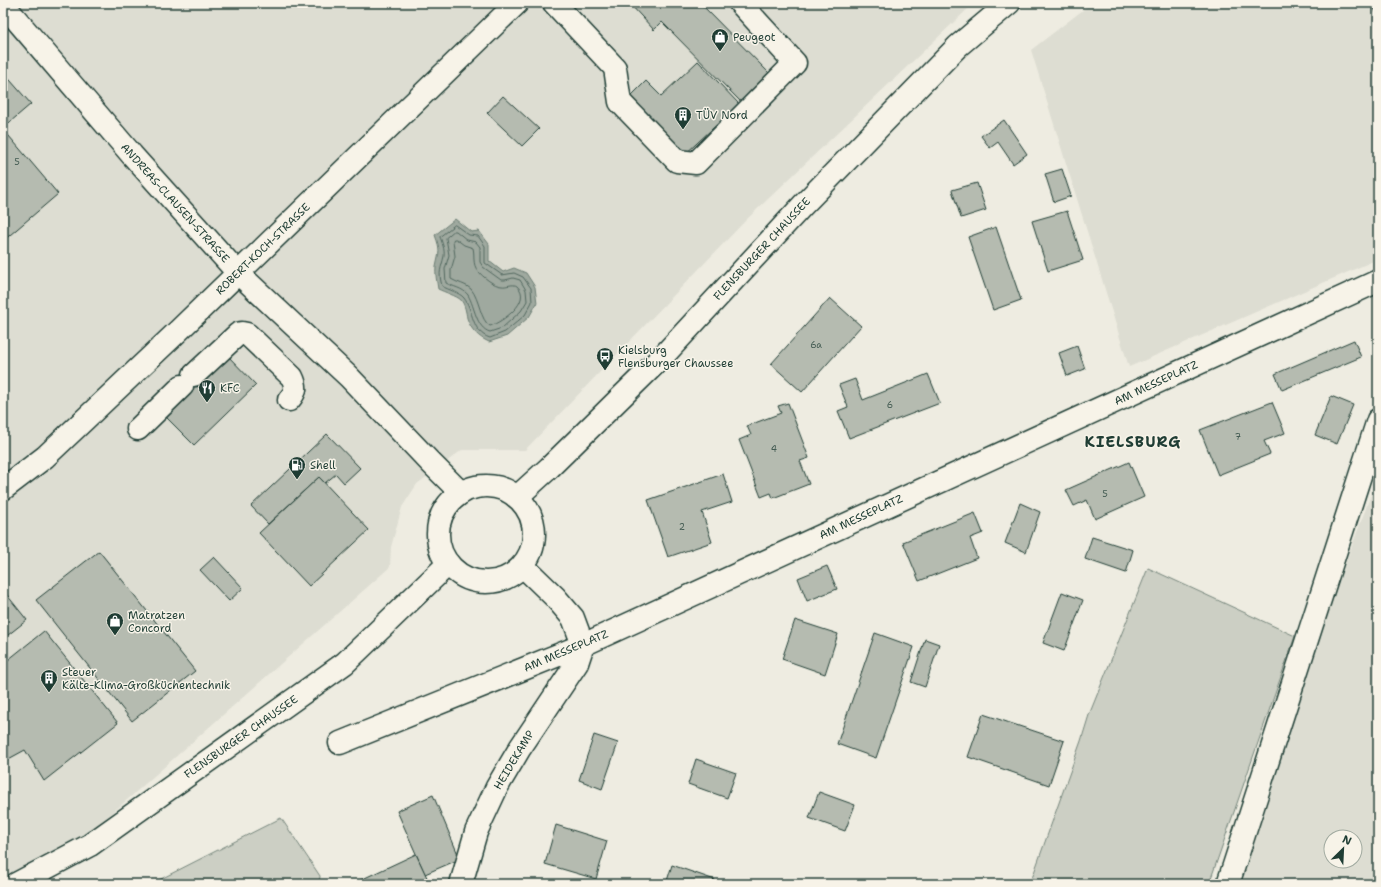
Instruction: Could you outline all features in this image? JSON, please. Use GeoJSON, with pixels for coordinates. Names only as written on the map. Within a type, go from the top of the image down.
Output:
{"type":"FeatureCollection","features":[{"type":"Feature","properties":{"kind":"street","name":"ROBERT-KOCH-STRASSE"},"geometry":{"type":"LineString","coordinates":[[3,489],[45,457],[517,3]]}},
{"type":"Feature","properties":{"kind":"street"},"geometry":{"type":"LineString","coordinates":[[554,3],[615,68],[620,102],[677,161],[696,163],[795,64],[740,3]]}},
{"type":"Feature","properties":{"kind":"street","name":"FLENSBURGER CHAUSSEE"},"geometry":{"type":"LineString","coordinates":[[517,497],[549,468],[664,355],[803,205],[958,46],[1009,3]]}},
{"type":"Feature","properties":{"kind":"street","name":"ANDREAS-CLAUSEN-STRASSE"},"geometry":{"type":"LineString","coordinates":[[3,4],[132,155],[238,273],[349,377],[461,493]]}},
{"type":"Feature","properties":{"kind":"street","name":"AM MESSEPLATZ"},"geometry":{"type":"LineString","coordinates":[[340,744],[583,645],[1378,281]]}},
{"type":"Feature","properties":{"kind":"street"},"geometry":{"type":"LineString","coordinates":[[138,429],[238,334],[242,333],[247,334],[292,377],[296,385],[296,393],[290,400]]}},
{"type":"Feature","properties":{"kind":"street"},"geometry":{"type":"LineString","coordinates":[[1228,884],[1378,420]]}},
{"type":"Feature","properties":{"kind":"street"},"geometry":{"type":"LineString","coordinates":[[490,486],[507,491],[517,497],[529,512],[534,530],[532,549],[523,566],[506,579],[485,583],[464,578],[448,564],[440,550],[437,534],[438,528],[440,518],[449,503],[461,493],[472,488],[490,486]]}},
{"type":"Feature","properties":{"kind":"street","name":"FLENSBURGER CHAUSSEE"},"geometry":{"type":"LineString","coordinates":[[16,884],[90,845],[345,663],[448,564]]}},
{"type":"Feature","properties":{"kind":"street"},"geometry":{"type":"LineString","coordinates":[[523,566],[555,596],[573,618],[583,645]]}},
{"type":"Feature","properties":{"kind":"street","name":"HEIDEKAMP"},"geometry":{"type":"LineString","coordinates":[[462,884],[476,832],[497,787],[520,748],[577,663],[583,645]]}},
{"type":"Feature","properties":{"kind":"shaded area"},"geometry":{"type":"Polygon","coordinates":[[[3,3],[974,3],[747,219],[525,450],[462,450],[417,484],[402,507],[391,547],[390,567],[84,838],[3,882],[3,3]]]}},
{"type":"Feature","properties":{"kind":"shaded area"},"geometry":{"type":"Polygon","coordinates":[[[1092,3],[1378,3],[1378,259],[1129,367],[1031,50],[1092,3]]]}},
{"type":"Feature","properties":{"kind":"shaded area"},"geometry":{"type":"Polygon","coordinates":[[[1378,476],[1378,884],[1235,884],[1316,642],[1378,476]]]}},
{"type":"Feature","properties":{"kind":"shaded area"},"geometry":{"type":"Polygon","coordinates":[[[1148,568],[1295,636],[1209,884],[1030,884],[1089,715],[1148,568]]]}},
{"type":"Feature","properties":{"kind":"shaded area"},"geometry":{"type":"Polygon","coordinates":[[[281,818],[320,876],[319,884],[151,884],[281,818]]]}},
{"type":"Feature","properties":{"kind":"water"},"geometry":{"type":"Polygon","coordinates":[[[455,219],[471,232],[479,231],[489,244],[489,261],[503,272],[514,268],[526,273],[535,287],[537,303],[529,317],[507,336],[489,342],[481,338],[475,333],[471,326],[461,300],[438,289],[436,270],[439,248],[435,235],[455,219]]]}},
{"type":"Feature","properties":{"kind":"building","name":"Peugeot"},"geometry":{"type":"Polygon","coordinates":[[[629,3],[700,3],[770,74],[741,102],[662,22],[654,30],[629,3]]]}},
{"type":"Feature","properties":{"kind":"building"},"geometry":{"type":"Polygon","coordinates":[[[747,3],[765,3],[756,12],[747,3]]]}},
{"type":"Feature","properties":{"kind":"building"},"geometry":{"type":"Polygon","coordinates":[[[1372,3],[1378,3],[1378,17],[1372,3]]]}},
{"type":"Feature","properties":{"kind":"building","name":"TÜV Nord"},"geometry":{"type":"Polygon","coordinates":[[[698,61],[739,104],[682,157],[627,100],[646,81],[661,96],[698,61]]]}},
{"type":"Feature","properties":{"kind":"building"},"geometry":{"type":"Polygon","coordinates":[[[3,72],[31,104],[3,128],[3,72]]]}},
{"type":"Feature","properties":{"kind":"building"},"geometry":{"type":"Polygon","coordinates":[[[503,96],[539,129],[522,146],[487,113],[503,96]]]}},
{"type":"Feature","properties":{"kind":"building"},"geometry":{"type":"Polygon","coordinates":[[[1004,120],[1027,154],[1013,164],[998,142],[990,148],[981,136],[1004,120]]]}},
{"type":"Feature","properties":{"kind":"building"},"geometry":{"type":"Polygon","coordinates":[[[3,129],[58,194],[3,241],[3,129]]]}},
{"type":"Feature","properties":{"kind":"building"},"geometry":{"type":"Polygon","coordinates":[[[1062,169],[1071,196],[1054,202],[1045,174],[1062,169]]]}},
{"type":"Feature","properties":{"kind":"building"},"geometry":{"type":"Polygon","coordinates":[[[977,183],[986,210],[961,218],[952,190],[977,183]]]}},
{"type":"Feature","properties":{"kind":"building"},"geometry":{"type":"Polygon","coordinates":[[[1067,211],[1083,260],[1048,271],[1032,221],[1067,211]]]}},
{"type":"Feature","properties":{"kind":"building"},"geometry":{"type":"Polygon","coordinates":[[[996,227],[1021,300],[993,310],[968,237],[996,227]]]}},
{"type":"Feature","properties":{"kind":"building"},"geometry":{"type":"Polygon","coordinates":[[[830,298],[861,326],[802,392],[771,364],[830,298]]]}},
{"type":"Feature","properties":{"kind":"building"},"geometry":{"type":"Polygon","coordinates":[[[1354,340],[1361,357],[1282,390],[1275,374],[1354,340]]]}},
{"type":"Feature","properties":{"kind":"building"},"geometry":{"type":"Polygon","coordinates":[[[1077,346],[1085,369],[1067,376],[1059,353],[1077,346]]]}},
{"type":"Feature","properties":{"kind":"building","name":"KFC"},"geometry":{"type":"Polygon","coordinates":[[[227,355],[256,385],[194,445],[164,415],[227,355]]]}},
{"type":"Feature","properties":{"kind":"building"},"geometry":{"type":"Polygon","coordinates":[[[928,374],[940,403],[849,438],[838,411],[848,407],[839,385],[855,379],[863,400],[928,374]]]}},
{"type":"Feature","properties":{"kind":"building"},"geometry":{"type":"Polygon","coordinates":[[[1331,396],[1353,405],[1337,444],[1315,435],[1331,396]]]}},
{"type":"Feature","properties":{"kind":"building"},"geometry":{"type":"Polygon","coordinates":[[[1272,402],[1285,433],[1264,441],[1270,454],[1218,475],[1200,430],[1272,402]]]}},
{"type":"Feature","properties":{"kind":"building"},"geometry":{"type":"Polygon","coordinates":[[[788,403],[809,458],[800,461],[809,484],[773,498],[771,493],[761,497],[739,440],[751,435],[747,426],[781,413],[778,406],[788,403]]]}},
{"type":"Feature","properties":{"kind":"building","name":"Shell"},"geometry":{"type":"Polygon","coordinates":[[[327,434],[360,468],[344,483],[336,474],[325,483],[319,477],[268,524],[251,506],[327,434]]]}},
{"type":"Feature","properties":{"kind":"building"},"geometry":{"type":"Polygon","coordinates":[[[1129,462],[1144,497],[1095,519],[1087,500],[1074,506],[1066,490],[1129,462]]]}},
{"type":"Feature","properties":{"kind":"building"},"geometry":{"type":"Polygon","coordinates":[[[723,474],[732,502],[702,512],[712,542],[668,557],[648,500],[723,474]]]}},
{"type":"Feature","properties":{"kind":"building"},"geometry":{"type":"Polygon","coordinates":[[[319,477],[369,530],[309,586],[259,533],[319,477]]]}},
{"type":"Feature","properties":{"kind":"building"},"geometry":{"type":"Polygon","coordinates":[[[1020,503],[1040,512],[1026,552],[1005,543],[1020,503]]]}},
{"type":"Feature","properties":{"kind":"building"},"geometry":{"type":"Polygon","coordinates":[[[975,513],[983,533],[970,538],[977,558],[919,581],[903,542],[975,513]]]}},
{"type":"Feature","properties":{"kind":"building"},"geometry":{"type":"Polygon","coordinates":[[[1092,537],[1133,550],[1126,573],[1085,559],[1092,537]]]}},
{"type":"Feature","properties":{"kind":"building","name":"Matratzen Concord"},"geometry":{"type":"Polygon","coordinates":[[[99,551],[195,671],[132,721],[36,600],[99,551]]]}},
{"type":"Feature","properties":{"kind":"building"},"geometry":{"type":"Polygon","coordinates":[[[214,557],[243,588],[229,601],[200,570],[214,557]]]}},
{"type":"Feature","properties":{"kind":"building"},"geometry":{"type":"Polygon","coordinates":[[[827,566],[837,589],[807,601],[798,578],[827,566]]]}},
{"type":"Feature","properties":{"kind":"building"},"geometry":{"type":"Polygon","coordinates":[[[3,590],[27,620],[3,639],[3,590]]]}},
{"type":"Feature","properties":{"kind":"building"},"geometry":{"type":"Polygon","coordinates":[[[1062,592],[1083,600],[1064,651],[1043,643],[1062,592]]]}},
{"type":"Feature","properties":{"kind":"building"},"geometry":{"type":"Polygon","coordinates":[[[795,620],[838,634],[825,674],[782,659],[795,620]]]}},
{"type":"Feature","properties":{"kind":"building","name":"Steuer Kälte-Klima-Großküchentechnik"},"geometry":{"type":"Polygon","coordinates":[[[44,631],[118,723],[44,781],[25,750],[3,762],[3,664],[44,631]]]}},
{"type":"Feature","properties":{"kind":"building"},"geometry":{"type":"Polygon","coordinates":[[[875,633],[914,647],[876,758],[837,744],[875,633]]]}},
{"type":"Feature","properties":{"kind":"building"},"geometry":{"type":"Polygon","coordinates":[[[925,639],[939,644],[925,687],[911,682],[925,639]]]}},
{"type":"Feature","properties":{"kind":"building"},"geometry":{"type":"Polygon","coordinates":[[[983,714],[1064,741],[1049,785],[968,757],[983,714]]]}},
{"type":"Feature","properties":{"kind":"building"},"geometry":{"type":"Polygon","coordinates":[[[594,735],[618,743],[602,789],[579,780],[594,735]]]}},
{"type":"Feature","properties":{"kind":"building"},"geometry":{"type":"Polygon","coordinates":[[[696,759],[736,773],[727,798],[688,784],[696,759]]]}},
{"type":"Feature","properties":{"kind":"building"},"geometry":{"type":"Polygon","coordinates":[[[819,792],[855,805],[845,831],[809,818],[819,792]]]}},
{"type":"Feature","properties":{"kind":"building"},"geometry":{"type":"Polygon","coordinates":[[[433,795],[460,859],[425,874],[397,811],[433,795]]]}},
{"type":"Feature","properties":{"kind":"building"},"geometry":{"type":"Polygon","coordinates":[[[556,825],[607,841],[596,879],[545,864],[556,825]]]}},
{"type":"Feature","properties":{"kind":"building"},"geometry":{"type":"Polygon","coordinates":[[[416,854],[430,884],[352,884],[416,854]]]}},
{"type":"Feature","properties":{"kind":"building"},"geometry":{"type":"Polygon","coordinates":[[[672,865],[715,880],[714,884],[666,884],[672,865]]]}},
{"type":"Feature","properties":{"kind":"place","name":"Peugeot"},"geometry":{"type":"Point","coordinates":[720,52]}},
{"type":"Feature","properties":{"kind":"place","name":"TÜV Nord"},"geometry":{"type":"Point","coordinates":[683,130]}},
{"type":"Feature","properties":{"kind":"place","name":"Kielsburg Flensburger Chaussee"},"geometry":{"type":"Point","coordinates":[605,371]}},
{"type":"Feature","properties":{"kind":"place","name":"KFC"},"geometry":{"type":"Point","coordinates":[207,403]}},
{"type":"Feature","properties":{"kind":"place","name":"Shell"},"geometry":{"type":"Point","coordinates":[297,480]}},
{"type":"Feature","properties":{"kind":"place","name":"Matratzen Concord"},"geometry":{"type":"Point","coordinates":[115,636]}},
{"type":"Feature","properties":{"kind":"place","name":"Steuer Kälte-Klima-Großküchentechnik"},"geometry":{"type":"Point","coordinates":[49,693]}},
{"type":"Feature","properties":{"kind":"district","name":"KIELSBURG"},"geometry":{"type":"Point","coordinates":[1133,442]}}]}
